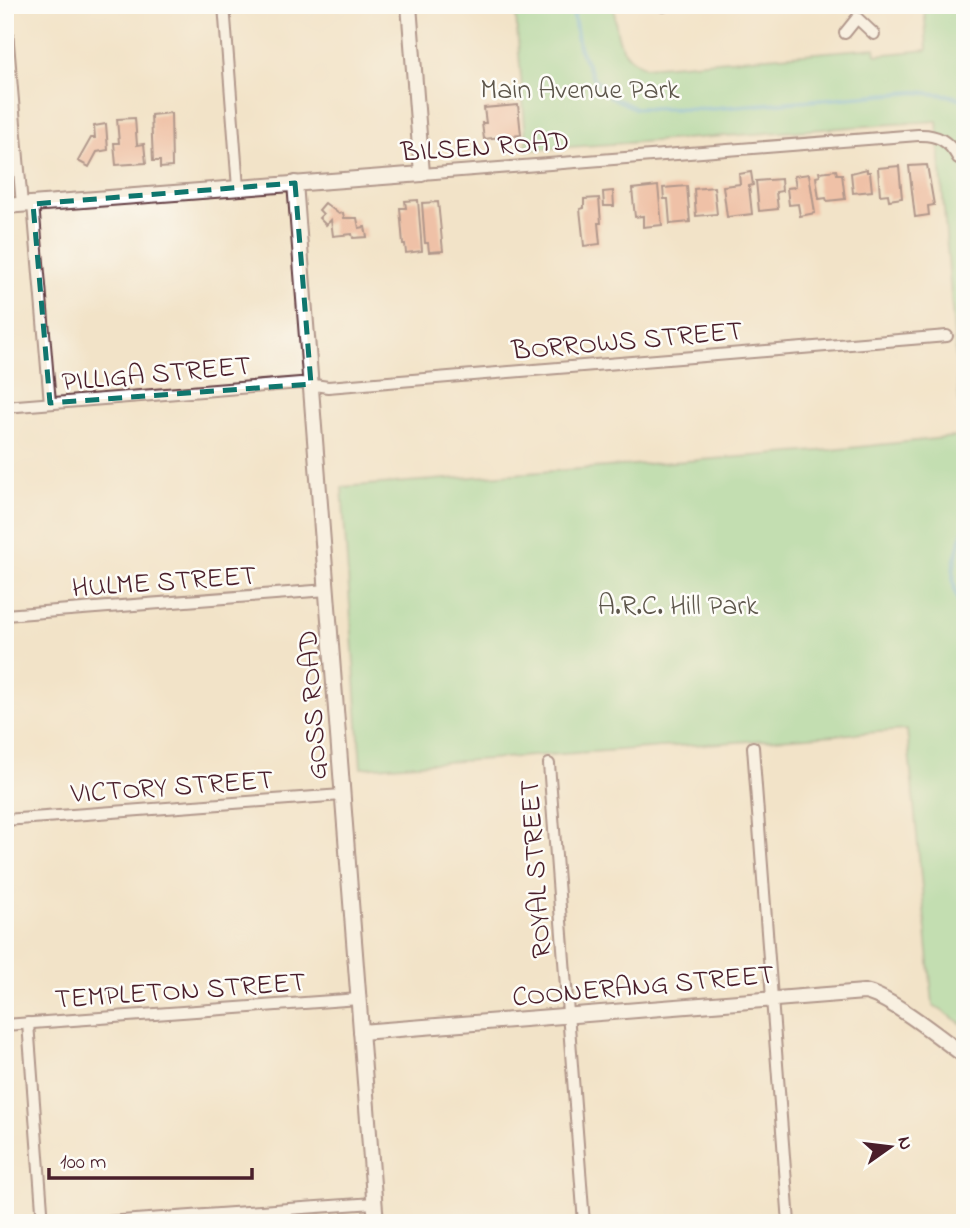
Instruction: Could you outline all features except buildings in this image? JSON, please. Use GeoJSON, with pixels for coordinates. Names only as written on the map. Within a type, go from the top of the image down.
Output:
{"type":"FeatureCollection","features":[{"type":"Feature","properties":{"kind":"street"},"geometry":{"type":"LineString","coordinates":[[224,5],[238,188]]}},
{"type":"Feature","properties":{"kind":"street"},"geometry":{"type":"LineString","coordinates":[[409,5],[422,174]]}},
{"type":"Feature","properties":{"kind":"street"},"geometry":{"type":"LineString","coordinates":[[856,5],[857,18],[874,34]]}},
{"type":"Feature","properties":{"kind":"street"},"geometry":{"type":"LineString","coordinates":[[5,8],[50,403]]}},
{"type":"Feature","properties":{"kind":"street"},"geometry":{"type":"LineString","coordinates":[[845,33],[857,18]]}},
{"type":"Feature","properties":{"kind":"street","name":"BILSEN ROAD"},"geometry":{"type":"LineString","coordinates":[[5,206],[928,134],[949,144],[958,158]]}},
{"type":"Feature","properties":{"kind":"street","name":"GOSS ROAD"},"geometry":{"type":"LineString","coordinates":[[295,183],[376,1223]]}},
{"type":"Feature","properties":{"kind":"street","name":"BORROWS STREET"},"geometry":{"type":"LineString","coordinates":[[311,384],[328,387],[947,336]]}},
{"type":"Feature","properties":{"kind":"street","name":"PILLIGA STREET"},"geometry":{"type":"LineString","coordinates":[[5,407],[311,384]]}},
{"type":"Feature","properties":{"kind":"street","name":"HULME STREET"},"geometry":{"type":"LineString","coordinates":[[5,615],[327,590]]}},
{"type":"Feature","properties":{"kind":"street"},"geometry":{"type":"LineString","coordinates":[[753,747],[789,1223]]}},
{"type":"Feature","properties":{"kind":"street","name":"ROYAL STREET"},"geometry":{"type":"LineString","coordinates":[[549,764],[584,1223]]}},
{"type":"Feature","properties":{"kind":"street","name":"VICTORY STREET"},"geometry":{"type":"LineString","coordinates":[[5,820],[342,795]]}},
{"type":"Feature","properties":{"kind":"street","name":"COONERANG STREET"},"geometry":{"type":"LineString","coordinates":[[361,1032],[854,992],[873,993],[890,1002],[965,1056]]}},
{"type":"Feature","properties":{"kind":"street","name":"TEMPLETON STREET"},"geometry":{"type":"LineString","coordinates":[[5,1025],[359,999]]}},
{"type":"Feature","properties":{"kind":"street"},"geometry":{"type":"LineString","coordinates":[[28,1023],[43,1223]]}},
{"type":"Feature","properties":{"kind":"street"},"geometry":{"type":"LineString","coordinates":[[93,1223],[374,1203]]}},
{"type":"Feature","properties":{"kind":"highlighted area"},"geometry":{"type":"Polygon","coordinates":[[[295,183],[311,384],[50,403],[33,204],[295,183]]]}},
{"type":"Feature","properties":{"kind":"green space"},"geometry":{"type":"Polygon","coordinates":[[[515,5],[614,5],[623,49],[645,67],[875,48],[876,55],[927,50],[924,5],[965,5],[965,1026],[933,1005],[907,730],[361,768],[342,487],[831,450],[962,436],[937,121],[527,150],[515,5]]]}},
{"type":"Feature","properties":{"kind":"waterway"},"geometry":{"type":"LineString","coordinates":[[572,5],[579,47],[592,76],[611,97],[635,108],[706,109],[916,92],[965,100]]}},
{"type":"Feature","properties":{"kind":"waterway"},"geometry":{"type":"LineString","coordinates":[[965,528],[953,571],[955,592],[965,614]]}},
{"type":"Feature","properties":{"kind":"park label","name":"Main Avenue Park"},"geometry":{"type":"Point","coordinates":[580,88]}},
{"type":"Feature","properties":{"kind":"park label","name":"A.R.C. Hill Park"},"geometry":{"type":"Point","coordinates":[678,604]}}]}
